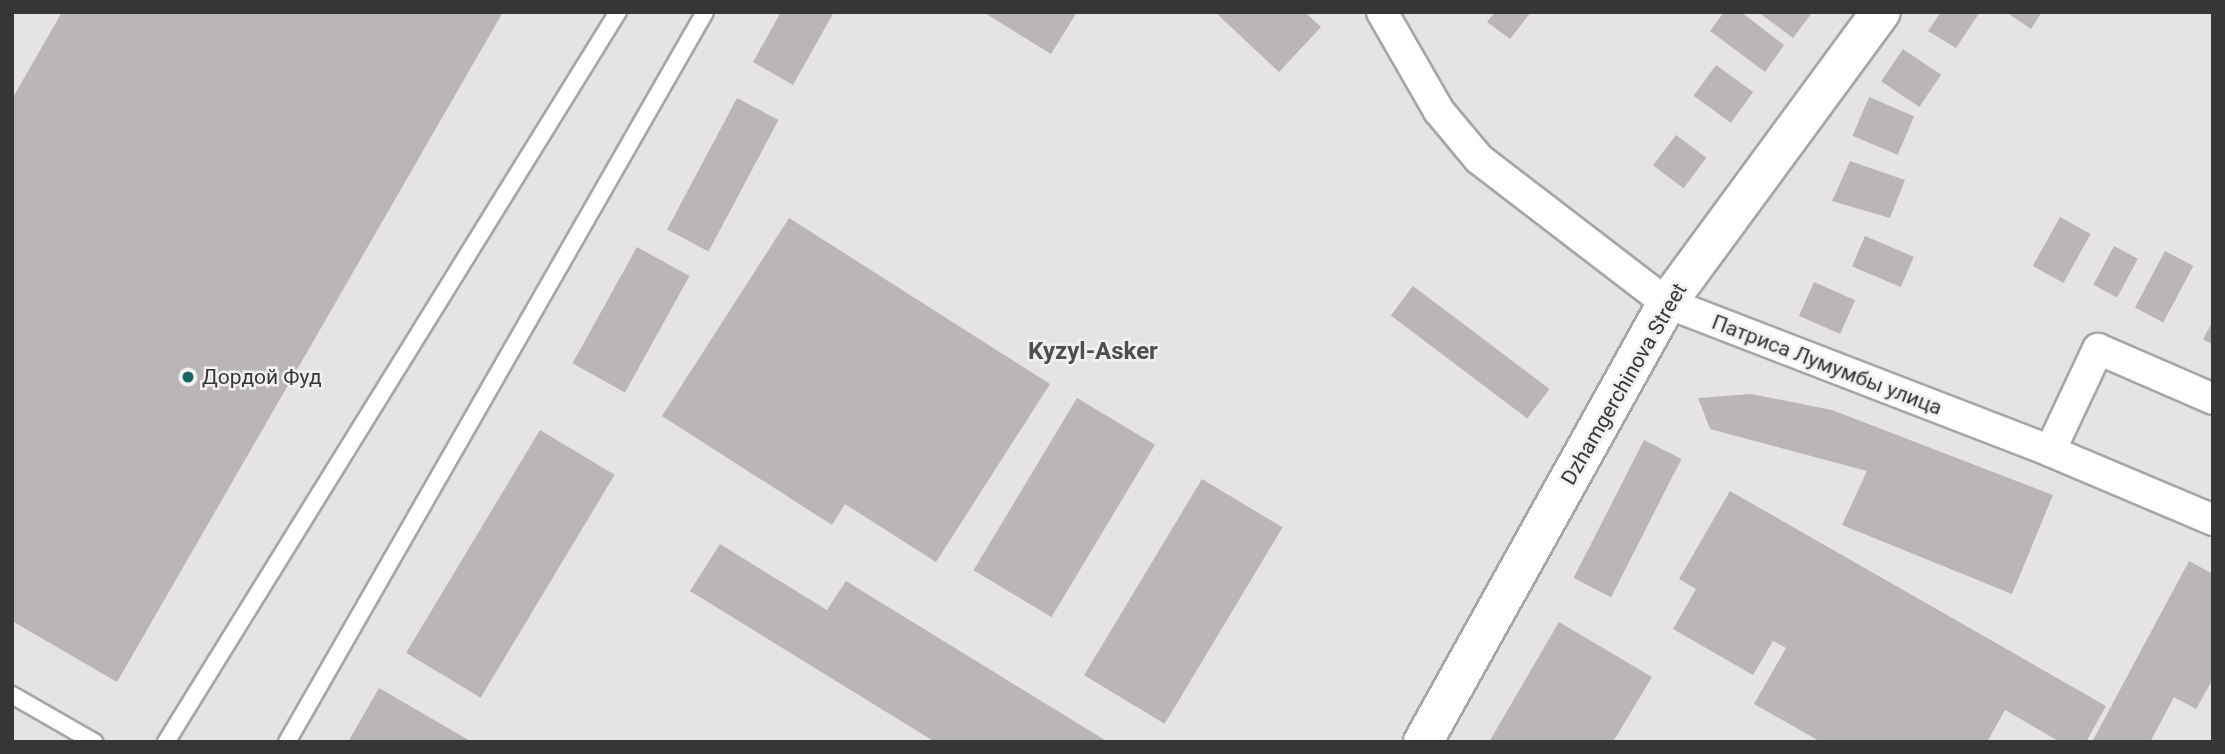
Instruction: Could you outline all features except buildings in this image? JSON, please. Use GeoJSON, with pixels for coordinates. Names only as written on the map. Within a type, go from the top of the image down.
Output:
{"type":"FeatureCollection","features":[{"type":"Feature","properties":{"kind":"street","name":"Патриса Лумумбы улица"},"geometry":{"type":"LineString","coordinates":[[1382,12],[1439,111],[1479,159],[1667,303],[2050,451],[2213,520]]}},
{"type":"Feature","properties":{"kind":"street","name":"Dzhamgerchinova Street"},"geometry":{"type":"LineString","coordinates":[[1423,742],[1667,303],[1881,12]]}},
{"type":"Feature","properties":{"kind":"street"},"geometry":{"type":"LineString","coordinates":[[2050,451],[2098,349],[2213,400]]}},
{"type":"Feature","properties":{"kind":"lane"},"geometry":{"type":"LineString","coordinates":[[166,742],[618,12]]}},
{"type":"Feature","properties":{"kind":"lane"},"geometry":{"type":"LineString","coordinates":[[287,742],[705,12]]}},
{"type":"Feature","properties":{"kind":"lane"},"geometry":{"type":"LineString","coordinates":[[12,695],[94,742]]}},
{"type":"Feature","properties":{"kind":"place","name":"Дордой Фуд"},"geometry":{"type":"Point","coordinates":[188,377]}},
{"type":"Feature","properties":{"kind":"district","name":"Kyzyl-Asker"},"geometry":{"type":"Point","coordinates":[1093,352]}}]}
